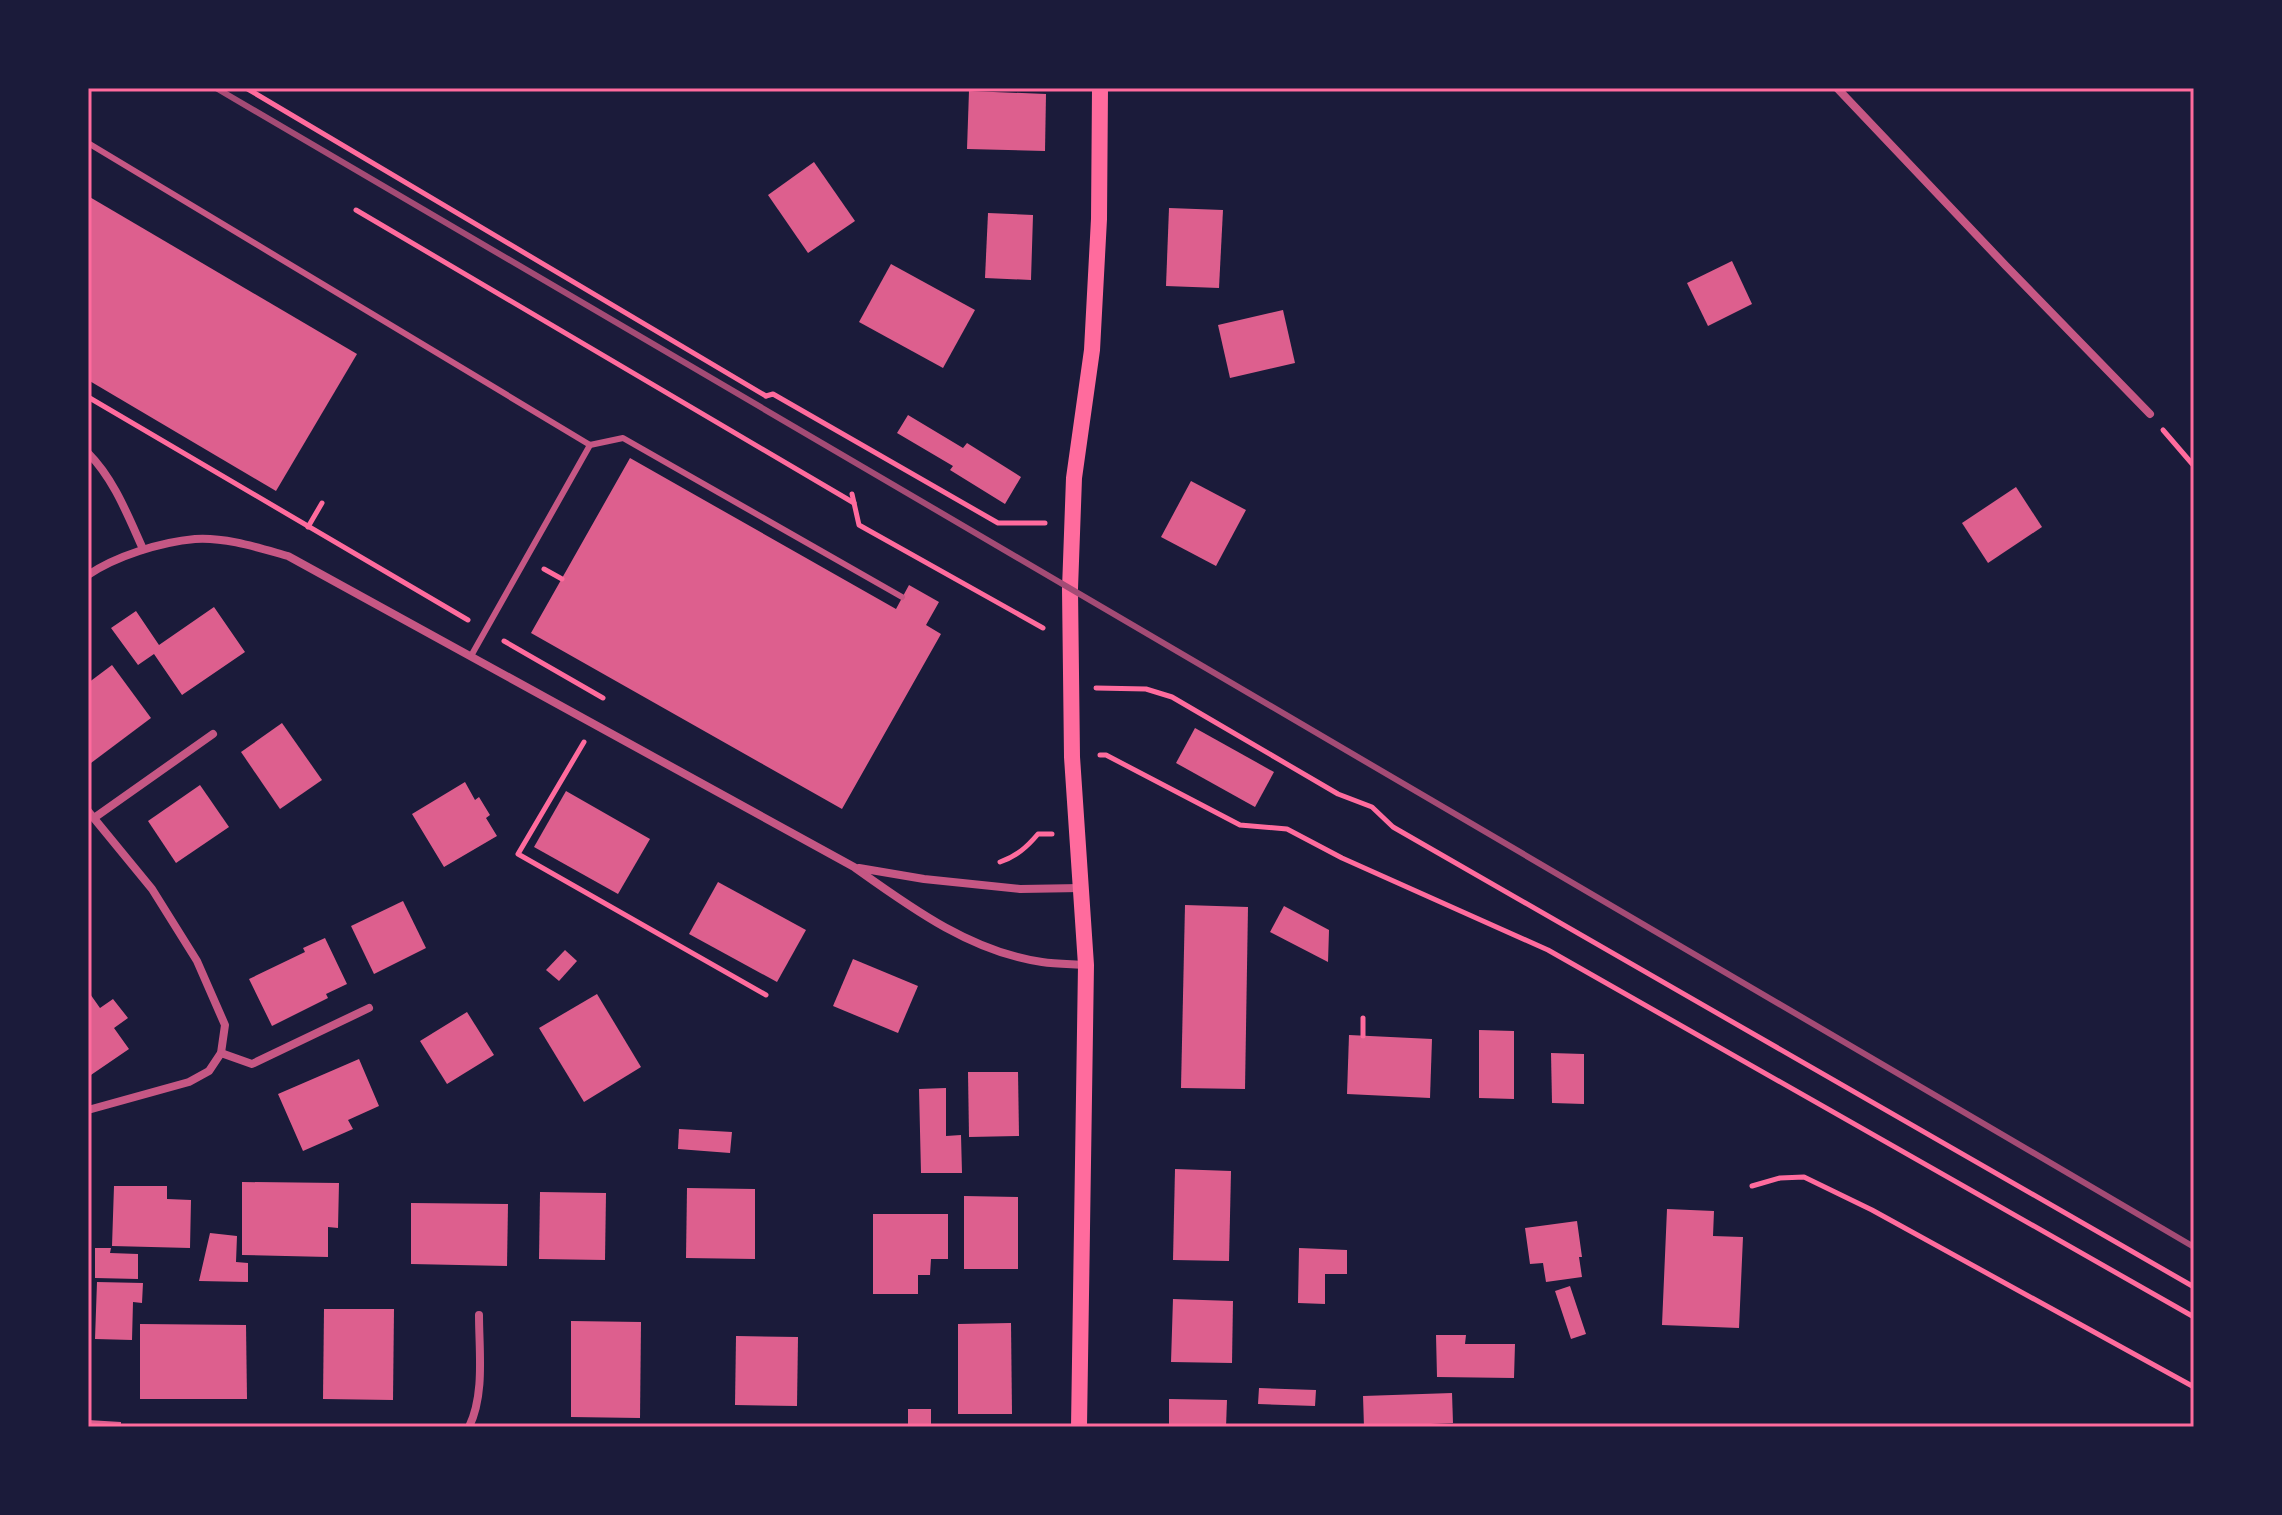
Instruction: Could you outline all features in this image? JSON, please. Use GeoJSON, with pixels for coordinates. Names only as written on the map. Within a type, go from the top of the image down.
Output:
{"type":"FeatureCollection","features":[{"type":"Feature","properties":{"kind":"main road"},"geometry":{"type":"LineString","coordinates":[[1079,1427],[1086,965],[1072,757],[1070,643],[1074,478],[1092,350],[1099,219],[1100,88]]}},
{"type":"Feature","properties":{"kind":"street"},"geometry":{"type":"LineString","coordinates":[[1837,88],[2150,414]]}},
{"type":"Feature","properties":{"kind":"street"},"geometry":{"type":"LineString","coordinates":[[88,453],[98,463],[122,504],[143,549]]}},
{"type":"Feature","properties":{"kind":"street"},"geometry":{"type":"LineString","coordinates":[[88,575],[143,549],[196,539],[238,543],[288,556],[854,867],[917,912],[989,948],[1040,962],[1086,965]]}},
{"type":"Feature","properties":{"kind":"street"},"geometry":{"type":"LineString","coordinates":[[88,1110],[189,1082],[209,1071],[221,1053],[225,1025],[197,961],[152,889],[91,814],[213,734]]}},
{"type":"Feature","properties":{"kind":"street"},"geometry":{"type":"LineString","coordinates":[[854,867],[924,879],[1020,889],[1081,888]]}},
{"type":"Feature","properties":{"kind":"street"},"geometry":{"type":"LineString","coordinates":[[221,1053],[252,1064],[369,1008]]}},
{"type":"Feature","properties":{"kind":"street"},"geometry":{"type":"LineString","coordinates":[[469,1427],[477,1412],[479,1392],[479,1315]]}},
{"type":"Feature","properties":{"kind":"lane"},"geometry":{"type":"LineString","coordinates":[[88,143],[590,445],[623,438],[902,597]]}},
{"type":"Feature","properties":{"kind":"lane"},"geometry":{"type":"LineString","coordinates":[[471,656],[590,445]]}},
{"type":"Feature","properties":{"kind":"path"},"geometry":{"type":"LineString","coordinates":[[246,88],[763,396],[773,394],[998,523],[1072,523]]}},
{"type":"Feature","properties":{"kind":"path"},"geometry":{"type":"LineString","coordinates":[[356,210],[854,503]]}},
{"type":"Feature","properties":{"kind":"path"},"geometry":{"type":"LineString","coordinates":[[88,397],[607,700]]}},
{"type":"Feature","properties":{"kind":"path"},"geometry":{"type":"LineString","coordinates":[[2150,414],[2194,466]]}},
{"type":"Feature","properties":{"kind":"path"},"geometry":{"type":"LineString","coordinates":[[852,494],[859,525],[1070,643]]}},
{"type":"Feature","properties":{"kind":"path"},"geometry":{"type":"LineString","coordinates":[[308,527],[322,503]]}},
{"type":"Feature","properties":{"kind":"path"},"geometry":{"type":"LineString","coordinates":[[1071,687],[1146,689],[1172,697],[1338,794],[1372,807],[1406,835],[2194,1287]]}},
{"type":"Feature","properties":{"kind":"path"},"geometry":{"type":"LineString","coordinates":[[595,724],[518,854],[766,995]]}},
{"type":"Feature","properties":{"kind":"path"},"geometry":{"type":"LineString","coordinates":[[1072,757],[1106,755],[1240,825],[1287,829],[1342,858],[1548,950],[2194,1317]]}},
{"type":"Feature","properties":{"kind":"path"},"geometry":{"type":"LineString","coordinates":[[991,863],[1015,856],[1038,834],[1077,834]]}},
{"type":"Feature","properties":{"kind":"path"},"geometry":{"type":"LineString","coordinates":[[1363,1018],[1363,1036]]}},
{"type":"Feature","properties":{"kind":"path"},"geometry":{"type":"LineString","coordinates":[[1752,1186],[1780,1178],[1804,1177],[1872,1210],[2194,1387]]}},
{"type":"Feature","properties":{"kind":"building"},"geometry":{"type":"Polygon","coordinates":[[[969,91],[1046,94],[1045,151],[967,149],[969,91]]]}},
{"type":"Feature","properties":{"kind":"building"},"geometry":{"type":"Polygon","coordinates":[[[814,162],[855,221],[808,253],[768,195],[814,162]]]}},
{"type":"Feature","properties":{"kind":"building"},"geometry":{"type":"Polygon","coordinates":[[[88,196],[357,354],[276,491],[88,380],[88,196]]]}},
{"type":"Feature","properties":{"kind":"building"},"geometry":{"type":"Polygon","coordinates":[[[1169,208],[1223,210],[1219,288],[1166,286],[1169,208]]]}},
{"type":"Feature","properties":{"kind":"building"},"geometry":{"type":"Polygon","coordinates":[[[988,213],[1033,215],[1031,280],[985,278],[988,213]]]}},
{"type":"Feature","properties":{"kind":"building"},"geometry":{"type":"Polygon","coordinates":[[[1732,261],[1752,304],[1708,326],[1687,283],[1732,261]]]}},
{"type":"Feature","properties":{"kind":"building"},"geometry":{"type":"Polygon","coordinates":[[[891,264],[975,310],[943,368],[859,322],[891,264]]]}},
{"type":"Feature","properties":{"kind":"building"},"geometry":{"type":"Polygon","coordinates":[[[1283,310],[1295,363],[1230,378],[1218,325],[1283,310]]]}},
{"type":"Feature","properties":{"kind":"building"},"geometry":{"type":"Polygon","coordinates":[[[908,415],[963,448],[967,443],[1021,477],[1005,504],[950,470],[953,466],[897,433],[908,415]]]}},
{"type":"Feature","properties":{"kind":"building"},"geometry":{"type":"Polygon","coordinates":[[[630,458],[896,609],[909,585],[939,602],[926,625],[941,634],[842,809],[531,633],[630,458]]]}},
{"type":"Feature","properties":{"kind":"building"},"geometry":{"type":"Polygon","coordinates":[[[1191,481],[1246,510],[1216,566],[1161,537],[1191,481]]]}},
{"type":"Feature","properties":{"kind":"building"},"geometry":{"type":"Polygon","coordinates":[[[2016,487],[2042,527],[1988,563],[1962,523],[2016,487]]]}},
{"type":"Feature","properties":{"kind":"building"},"geometry":{"type":"Polygon","coordinates":[[[214,607],[245,652],[182,695],[154,654],[138,665],[111,628],[136,611],[159,645],[214,607]]]}},
{"type":"Feature","properties":{"kind":"building"},"geometry":{"type":"Polygon","coordinates":[[[112,665],[151,718],[91,763],[88,759],[88,683],[112,665]]]}},
{"type":"Feature","properties":{"kind":"building"},"geometry":{"type":"Polygon","coordinates":[[[282,723],[322,780],[280,809],[241,752],[282,723]]]}},
{"type":"Feature","properties":{"kind":"building"},"geometry":{"type":"Polygon","coordinates":[[[1195,728],[1274,772],[1255,807],[1176,763],[1195,728]]]}},
{"type":"Feature","properties":{"kind":"building"},"geometry":{"type":"Polygon","coordinates":[[[465,782],[475,800],[479,797],[490,815],[486,818],[497,836],[444,867],[412,814],[465,782]]]}},
{"type":"Feature","properties":{"kind":"building"},"geometry":{"type":"Polygon","coordinates":[[[200,785],[229,827],[176,863],[148,821],[200,785]]]}},
{"type":"Feature","properties":{"kind":"building"},"geometry":{"type":"Polygon","coordinates":[[[566,791],[650,839],[618,894],[534,847],[566,791]]]}},
{"type":"Feature","properties":{"kind":"building"},"geometry":{"type":"Polygon","coordinates":[[[718,882],[806,930],[777,982],[689,934],[718,882]]]}},
{"type":"Feature","properties":{"kind":"building"},"geometry":{"type":"Polygon","coordinates":[[[403,901],[426,948],[374,974],[351,926],[403,901]]]}},
{"type":"Feature","properties":{"kind":"building"},"geometry":{"type":"Polygon","coordinates":[[[1185,905],[1248,907],[1245,1089],[1181,1088],[1185,905]]]}},
{"type":"Feature","properties":{"kind":"building"},"geometry":{"type":"Polygon","coordinates":[[[1284,906],[1329,930],[1328,962],[1270,932],[1284,906]]]}},
{"type":"Feature","properties":{"kind":"building"},"geometry":{"type":"Polygon","coordinates":[[[325,938],[347,984],[326,994],[328,998],[272,1026],[249,979],[305,952],[303,948],[325,938]]]}},
{"type":"Feature","properties":{"kind":"building"},"geometry":{"type":"Polygon","coordinates":[[[565,950],[577,961],[559,981],[546,970],[565,950]]]}},
{"type":"Feature","properties":{"kind":"building"},"geometry":{"type":"Polygon","coordinates":[[[853,959],[918,986],[898,1033],[833,1006],[853,959]]]}},
{"type":"Feature","properties":{"kind":"building"},"geometry":{"type":"Polygon","coordinates":[[[88,991],[100,1008],[113,999],[128,1018],[114,1028],[129,1049],[88,1077],[88,991]]]}},
{"type":"Feature","properties":{"kind":"building"},"geometry":{"type":"Polygon","coordinates":[[[597,994],[641,1067],[584,1102],[539,1028],[597,994]]]}},
{"type":"Feature","properties":{"kind":"building"},"geometry":{"type":"Polygon","coordinates":[[[467,1012],[494,1055],[447,1084],[420,1041],[467,1012]]]}},
{"type":"Feature","properties":{"kind":"building"},"geometry":{"type":"Polygon","coordinates":[[[1479,1030],[1514,1031],[1514,1099],[1479,1098],[1479,1030]]]}},
{"type":"Feature","properties":{"kind":"building"},"geometry":{"type":"Polygon","coordinates":[[[1349,1035],[1432,1039],[1430,1098],[1347,1094],[1349,1035]]]}},
{"type":"Feature","properties":{"kind":"building"},"geometry":{"type":"Polygon","coordinates":[[[1551,1053],[1584,1054],[1584,1104],[1552,1103],[1551,1053]]]}},
{"type":"Feature","properties":{"kind":"building"},"geometry":{"type":"Polygon","coordinates":[[[359,1059],[379,1106],[348,1120],[353,1129],[303,1151],[278,1094],[359,1059]]]}},
{"type":"Feature","properties":{"kind":"building"},"geometry":{"type":"Polygon","coordinates":[[[968,1072],[1018,1072],[1019,1136],[969,1137],[968,1072]]]}},
{"type":"Feature","properties":{"kind":"building"},"geometry":{"type":"Polygon","coordinates":[[[946,1088],[946,1136],[961,1135],[962,1173],[921,1173],[919,1089],[946,1088]]]}},
{"type":"Feature","properties":{"kind":"building"},"geometry":{"type":"Polygon","coordinates":[[[679,1129],[732,1132],[730,1153],[678,1149],[679,1129]]]}},
{"type":"Feature","properties":{"kind":"building"},"geometry":{"type":"Polygon","coordinates":[[[1175,1169],[1231,1171],[1229,1261],[1173,1260],[1175,1169]]]}},
{"type":"Feature","properties":{"kind":"building"},"geometry":{"type":"Polygon","coordinates":[[[242,1182],[339,1183],[338,1228],[328,1227],[328,1257],[242,1255],[242,1182]]]}},
{"type":"Feature","properties":{"kind":"building"},"geometry":{"type":"Polygon","coordinates":[[[114,1186],[167,1186],[167,1199],[191,1200],[190,1248],[112,1246],[114,1186]]]}},
{"type":"Feature","properties":{"kind":"building"},"geometry":{"type":"Polygon","coordinates":[[[687,1188],[755,1189],[755,1259],[686,1258],[687,1188]]]}},
{"type":"Feature","properties":{"kind":"building"},"geometry":{"type":"Polygon","coordinates":[[[540,1192],[606,1193],[605,1260],[539,1259],[540,1192]]]}},
{"type":"Feature","properties":{"kind":"building"},"geometry":{"type":"Polygon","coordinates":[[[964,1196],[1018,1197],[1018,1269],[964,1269],[964,1196]]]}},
{"type":"Feature","properties":{"kind":"building"},"geometry":{"type":"Polygon","coordinates":[[[411,1203],[508,1204],[507,1266],[411,1264],[411,1203]]]}},
{"type":"Feature","properties":{"kind":"building"},"geometry":{"type":"Polygon","coordinates":[[[1667,1209],[1714,1211],[1713,1236],[1743,1237],[1739,1328],[1662,1325],[1667,1209]]]}},
{"type":"Feature","properties":{"kind":"building"},"geometry":{"type":"Polygon","coordinates":[[[873,1214],[948,1214],[948,1259],[931,1259],[930,1275],[918,1275],[918,1294],[873,1294],[873,1214]]]}},
{"type":"Feature","properties":{"kind":"building"},"geometry":{"type":"Polygon","coordinates":[[[1577,1221],[1582,1277],[1546,1282],[1543,1263],[1530,1264],[1525,1228],[1577,1221]]]}},
{"type":"Feature","properties":{"kind":"building"},"geometry":{"type":"Polygon","coordinates":[[[210,1233],[237,1236],[236,1262],[248,1263],[248,1282],[199,1281],[210,1233]]]}},
{"type":"Feature","properties":{"kind":"building"},"geometry":{"type":"Polygon","coordinates":[[[95,1248],[111,1248],[110,1253],[138,1254],[138,1279],[95,1278],[95,1248]]]}},
{"type":"Feature","properties":{"kind":"building"},"geometry":{"type":"Polygon","coordinates":[[[1299,1248],[1347,1250],[1347,1274],[1325,1274],[1325,1304],[1298,1303],[1299,1248]]]}},
{"type":"Feature","properties":{"kind":"building"},"geometry":{"type":"Polygon","coordinates":[[[97,1282],[143,1283],[142,1303],[133,1302],[132,1340],[95,1339],[97,1282]]]}},
{"type":"Feature","properties":{"kind":"building"},"geometry":{"type":"Polygon","coordinates":[[[1570,1286],[1586,1334],[1571,1339],[1555,1291],[1570,1286]]]}},
{"type":"Feature","properties":{"kind":"building"},"geometry":{"type":"Polygon","coordinates":[[[1173,1299],[1233,1301],[1232,1363],[1171,1362],[1173,1299]]]}},
{"type":"Feature","properties":{"kind":"building"},"geometry":{"type":"Polygon","coordinates":[[[324,1309],[394,1309],[393,1400],[323,1399],[324,1309]]]}},
{"type":"Feature","properties":{"kind":"building"},"geometry":{"type":"Polygon","coordinates":[[[571,1321],[641,1322],[640,1418],[571,1417],[571,1321]]]}},
{"type":"Feature","properties":{"kind":"building"},"geometry":{"type":"Polygon","coordinates":[[[1011,1323],[1012,1414],[958,1414],[958,1324],[1011,1323]]]}},
{"type":"Feature","properties":{"kind":"building"},"geometry":{"type":"Polygon","coordinates":[[[140,1324],[246,1325],[247,1399],[140,1399],[140,1324]]]}},
{"type":"Feature","properties":{"kind":"building"},"geometry":{"type":"Polygon","coordinates":[[[1436,1335],[1466,1335],[1465,1344],[1515,1344],[1514,1378],[1437,1377],[1436,1335]]]}},
{"type":"Feature","properties":{"kind":"building"},"geometry":{"type":"Polygon","coordinates":[[[736,1336],[798,1337],[797,1406],[735,1405],[736,1336]]]}},
{"type":"Feature","properties":{"kind":"building"},"geometry":{"type":"Polygon","coordinates":[[[1259,1388],[1316,1390],[1315,1406],[1258,1404],[1259,1388]]]}},
{"type":"Feature","properties":{"kind":"building"},"geometry":{"type":"Polygon","coordinates":[[[1452,1393],[1453,1423],[1364,1427],[1363,1396],[1452,1393]]]}},
{"type":"Feature","properties":{"kind":"building"},"geometry":{"type":"Polygon","coordinates":[[[1169,1399],[1227,1400],[1226,1427],[1169,1427],[1169,1399]]]}},
{"type":"Feature","properties":{"kind":"building"},"geometry":{"type":"Polygon","coordinates":[[[908,1409],[931,1409],[931,1427],[908,1427],[908,1409]]]}},
{"type":"Feature","properties":{"kind":"building"},"geometry":{"type":"Polygon","coordinates":[[[88,1420],[121,1422],[121,1427],[88,1427],[88,1420]]]}},
{"type":"Feature","properties":{"kind":"railway"},"geometry":{"type":"LineString","coordinates":[[216,88],[2194,1247]]}}]}
